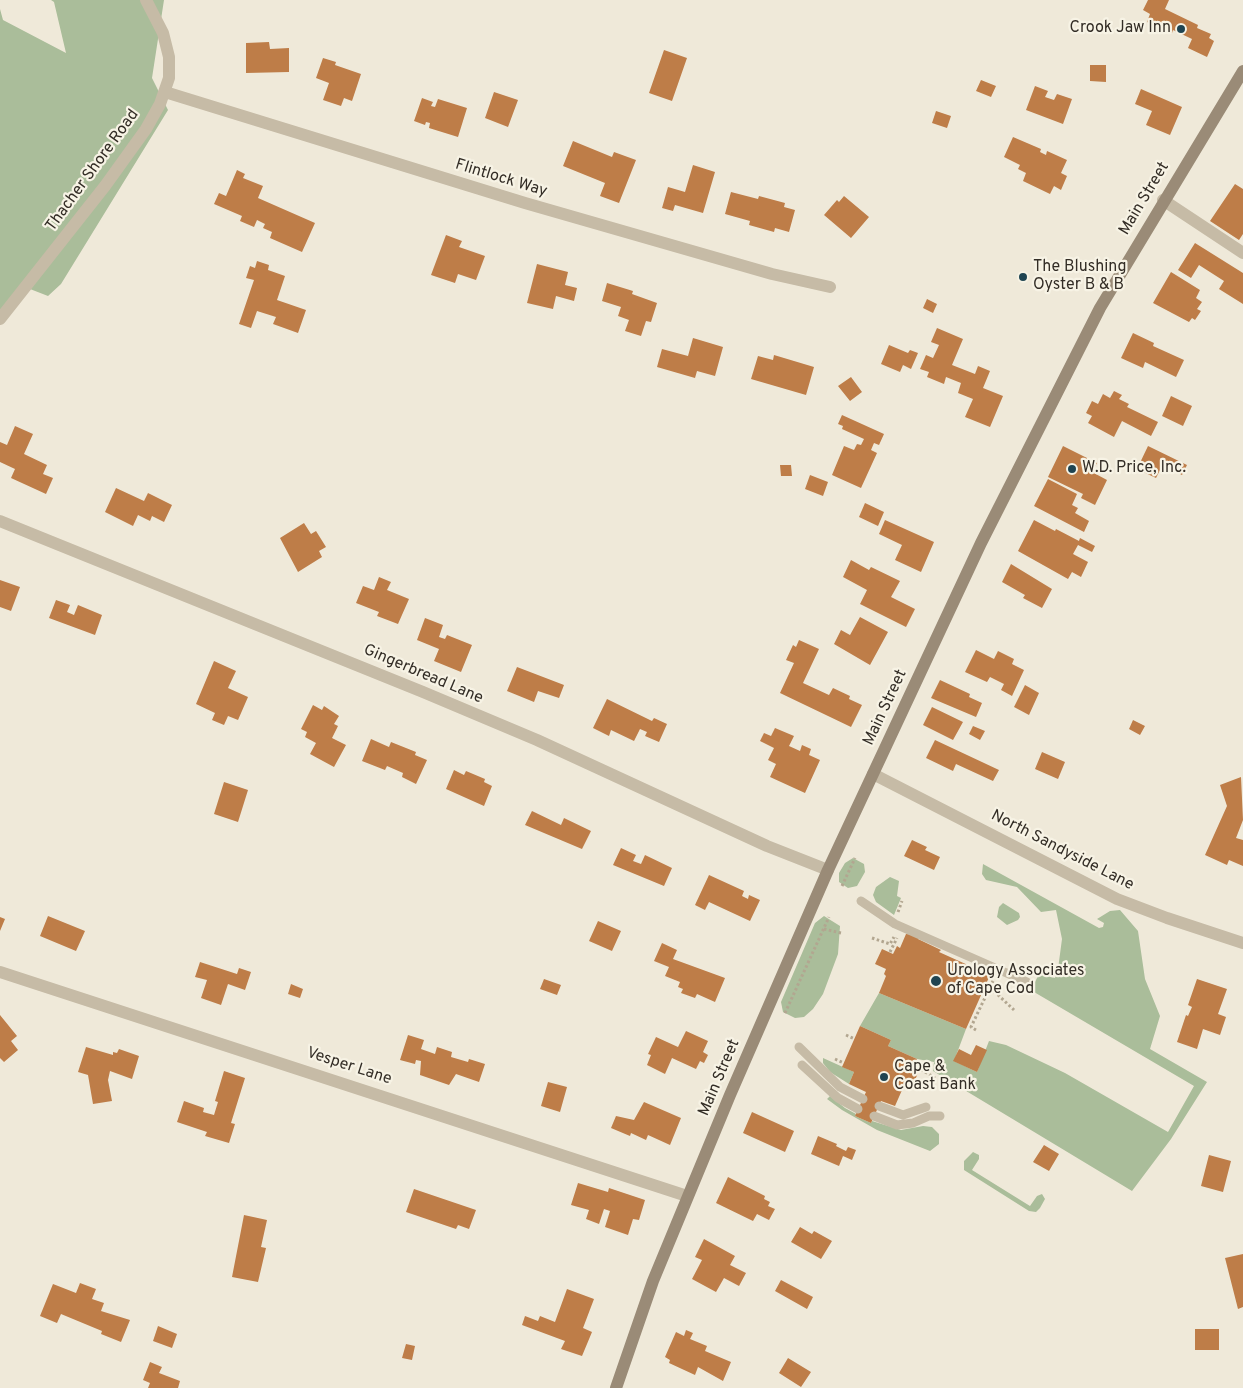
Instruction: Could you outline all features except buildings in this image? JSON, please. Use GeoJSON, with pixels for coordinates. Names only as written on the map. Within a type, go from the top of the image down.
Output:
{"type":"FeatureCollection","features":[{"type":"Feature","properties":{"kind":"main road","name":"Main Street"},"geometry":{"type":"LineString","coordinates":[[616,1388],[642,1310],[687,1196],[828,870],[974,557],[1104,300],[1243,71]]}},
{"type":"Feature","properties":{"kind":"street","name":"Thacher Shore Road"},"geometry":{"type":"LineString","coordinates":[[0,319],[105,186],[146,129],[165,92],[169,78],[169,57],[163,33],[146,0]]}},
{"type":"Feature","properties":{"kind":"street","name":"Flintlock Way"},"geometry":{"type":"LineString","coordinates":[[165,92],[525,203],[772,274],[830,287]]}},
{"type":"Feature","properties":{"kind":"street"},"geometry":{"type":"LineString","coordinates":[[1163,200],[1243,253]]}},
{"type":"Feature","properties":{"kind":"street","name":"Gingerbread Lane"},"geometry":{"type":"LineString","coordinates":[[0,521],[537,740],[767,846],[828,870]]}},
{"type":"Feature","properties":{"kind":"street","name":"North Sandyside Lane"},"geometry":{"type":"LineString","coordinates":[[873,774],[1117,899],[1243,943]]}},
{"type":"Feature","properties":{"kind":"street","name":"Vesper Lane"},"geometry":{"type":"LineString","coordinates":[[0,972],[687,1196]]}},
{"type":"Feature","properties":{"kind":"lane"},"geometry":{"type":"LineString","coordinates":[[861,901],[895,924],[1027,982]]}},
{"type":"Feature","properties":{"kind":"lane"},"geometry":{"type":"LineString","coordinates":[[799,1047],[840,1086],[863,1099]]}},
{"type":"Feature","properties":{"kind":"lane"},"geometry":{"type":"LineString","coordinates":[[802,1065],[838,1098],[858,1109]]}},
{"type":"Feature","properties":{"kind":"lane"},"geometry":{"type":"LineString","coordinates":[[879,1106],[902,1115],[926,1107]]}},
{"type":"Feature","properties":{"kind":"lane"},"geometry":{"type":"LineString","coordinates":[[874,1116],[897,1125],[913,1123],[930,1116],[940,1116]]}},
{"type":"Feature","properties":{"kind":"path"},"geometry":{"type":"LineString","coordinates":[[842,886],[855,858]]}},
{"type":"Feature","properties":{"kind":"path"},"geometry":{"type":"LineString","coordinates":[[786,1013],[829,918]]}},
{"type":"Feature","properties":{"kind":"path"},"geometry":{"type":"LineString","coordinates":[[824,929],[840,933]]}},
{"type":"Feature","properties":{"kind":"path"},"geometry":{"type":"LineString","coordinates":[[872,938],[890,944],[895,934],[899,935],[890,952]]}},
{"type":"Feature","properties":{"kind":"path"},"geometry":{"type":"LineString","coordinates":[[976,1030],[971,1027],[995,976]]}},
{"type":"Feature","properties":{"kind":"path"},"geometry":{"type":"LineString","coordinates":[[985,987],[1014,1010]]}},
{"type":"Feature","properties":{"kind":"path"},"geometry":{"type":"LineString","coordinates":[[846,1035],[855,1039]]}},
{"type":"Feature","properties":{"kind":"path"},"geometry":{"type":"LineString","coordinates":[[835,1059],[844,1063]]}},
{"type":"Feature","properties":{"kind":"path"},"geometry":{"type":"LineString","coordinates":[[916,1072],[922,1070],[935,1078]]}},
{"type":"Feature","properties":{"kind":"path"},"geometry":{"type":"LineString","coordinates":[[915,1080],[930,1087]]}},
{"type":"Feature","properties":{"kind":"green space"},"geometry":{"type":"Polygon","coordinates":[[[51,0],[164,0],[152,78],[168,110],[61,284],[48,296],[30,289],[0,319],[0,9],[3,20],[66,53],[54,2],[51,0]]]}},
{"type":"Feature","properties":{"kind":"green space"},"geometry":{"type":"Polygon","coordinates":[[[853,858],[864,864],[865,872],[857,886],[848,888],[839,882],[839,873],[845,863],[853,858]]]}},
{"type":"Feature","properties":{"kind":"green space"},"geometry":{"type":"Polygon","coordinates":[[[983,864],[1099,928],[1103,927],[1104,923],[1097,919],[1110,911],[1120,910],[1138,931],[1145,979],[1160,1016],[1150,1049],[1207,1082],[1171,1139],[1132,1191],[933,1071],[934,1062],[917,1059],[888,1046],[891,1040],[860,1026],[879,993],[966,1029],[954,1061],[977,1072],[989,1041],[1006,1045],[1065,1073],[1168,1132],[1194,1086],[1034,992],[1034,984],[1038,976],[1044,975],[1055,978],[1058,969],[1062,939],[1056,910],[1041,912],[1017,887],[986,880],[982,874],[983,864]]]}},
{"type":"Feature","properties":{"kind":"green space"},"geometry":{"type":"Polygon","coordinates":[[[890,877],[899,881],[897,896],[901,898],[894,915],[876,902],[873,895],[876,887],[890,877]]]}},
{"type":"Feature","properties":{"kind":"green space"},"geometry":{"type":"Polygon","coordinates":[[[1003,903],[1019,913],[1020,917],[1018,920],[1007,925],[997,917],[999,907],[1003,903]]]}},
{"type":"Feature","properties":{"kind":"green space"},"geometry":{"type":"Polygon","coordinates":[[[824,916],[840,926],[838,954],[823,994],[813,1009],[804,1017],[795,1018],[783,1012],[781,1002],[815,923],[824,916]]]}},
{"type":"Feature","properties":{"kind":"green space"},"geometry":{"type":"Polygon","coordinates":[[[823,1058],[854,1072],[849,1084],[830,1072],[823,1063],[823,1058]]]}},
{"type":"Feature","properties":{"kind":"green space"},"geometry":{"type":"Polygon","coordinates":[[[830,1096],[856,1114],[855,1116],[871,1123],[872,1121],[901,1130],[923,1126],[932,1127],[939,1134],[939,1144],[930,1151],[877,1130],[842,1110],[827,1099],[830,1096]]]}},
{"type":"Feature","properties":{"kind":"green space"},"geometry":{"type":"Polygon","coordinates":[[[973,1152],[979,1155],[979,1159],[972,1170],[1030,1206],[1037,1196],[1042,1194],[1045,1199],[1040,1208],[1036,1212],[1029,1211],[964,1170],[964,1161],[973,1152]]]}},
{"type":"Feature","properties":{"kind":"place","name":"Crook Jaw Inn"},"geometry":{"type":"Point","coordinates":[1181,29]}},
{"type":"Feature","properties":{"kind":"place","name":"The Blushing Oyster B & B"},"geometry":{"type":"Point","coordinates":[1023,277]}},
{"type":"Feature","properties":{"kind":"place","name":"W.D. Price, Inc."},"geometry":{"type":"Point","coordinates":[1072,469]}},
{"type":"Feature","properties":{"kind":"place","name":"Urology Associates of Cape Cod"},"geometry":{"type":"Point","coordinates":[936,981]}},
{"type":"Feature","properties":{"kind":"place","name":"Cape & Coast Bank"},"geometry":{"type":"Point","coordinates":[884,1077]}}]}
